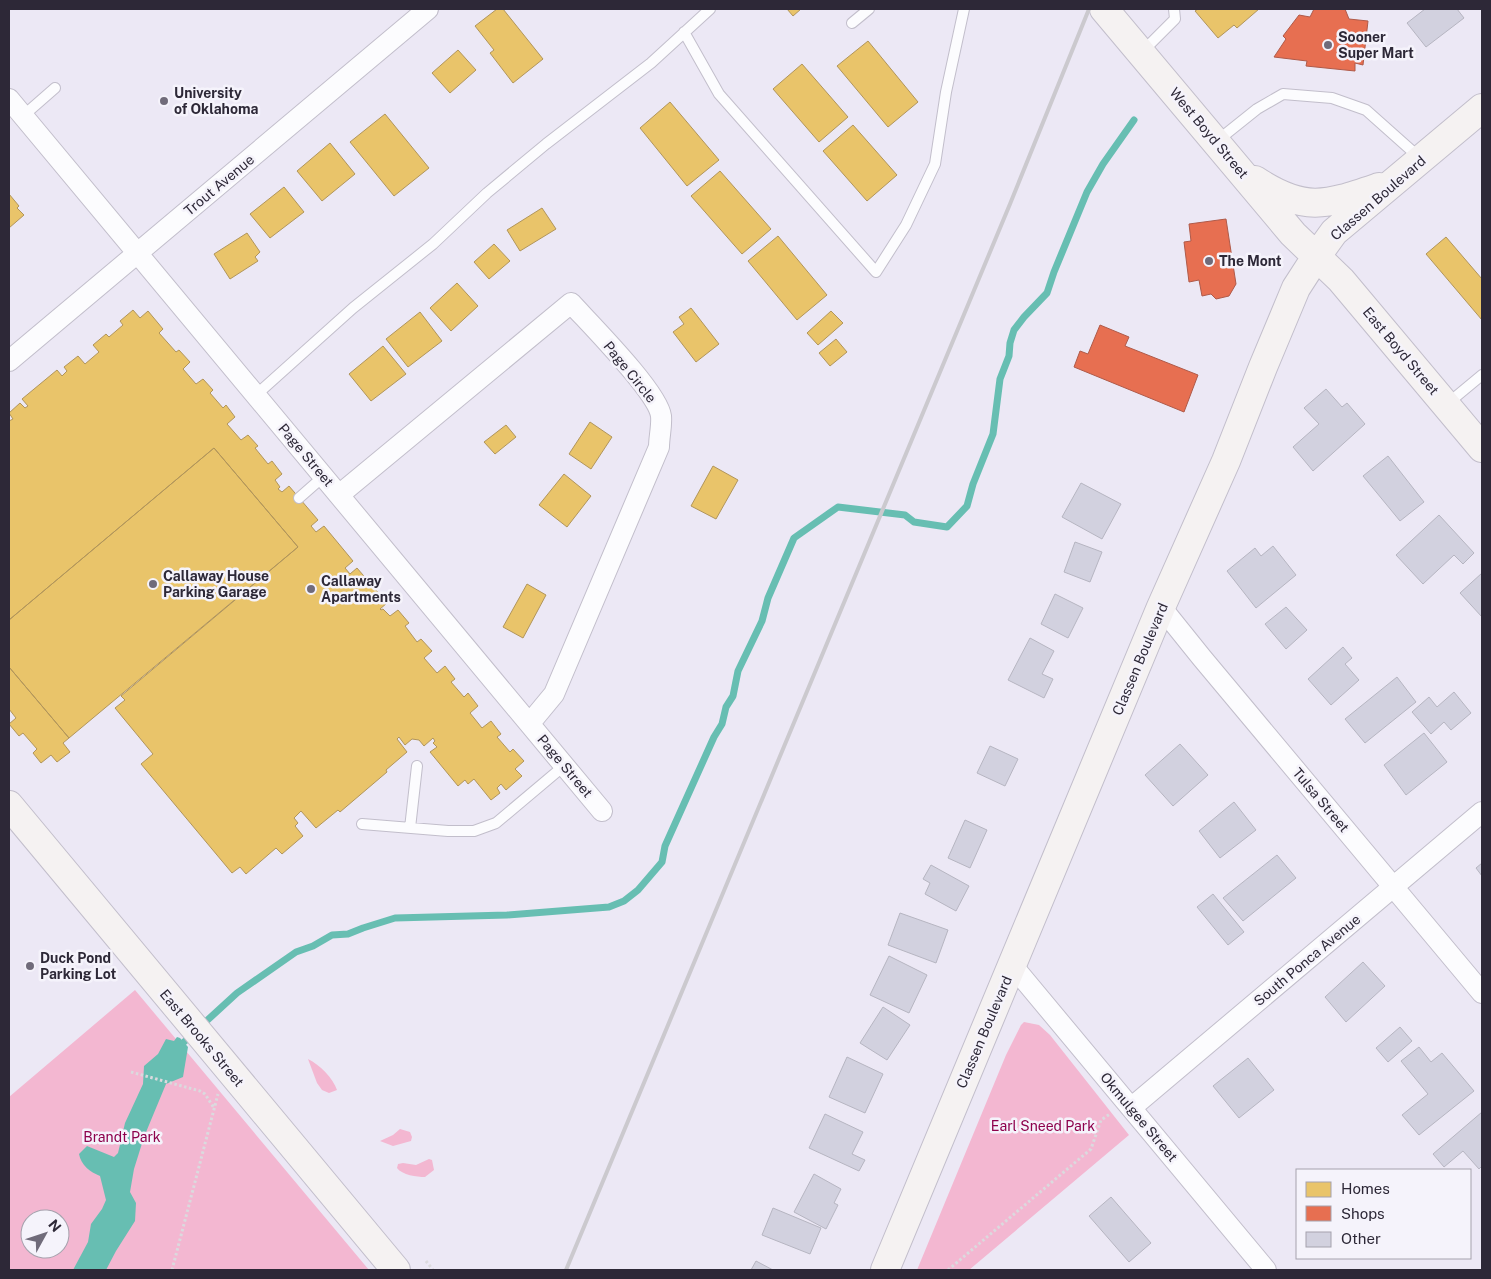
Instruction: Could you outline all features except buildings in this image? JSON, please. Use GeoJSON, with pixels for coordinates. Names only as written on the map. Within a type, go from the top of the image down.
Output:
{"type":"FeatureCollection","features":[{"type":"Feature","properties":{"kind":"street","name":"Trout Avenue"},"geometry":{"type":"LineString","coordinates":[[9,361],[138,253],[406,16],[428,9]]}},
{"type":"Feature","properties":{"kind":"street","name":"West Boyd Street"},"geometry":{"type":"LineString","coordinates":[[1104,9],[1293,234],[1316,256]]}},
{"type":"Feature","properties":{"kind":"street","name":"Page Street"},"geometry":{"type":"LineString","coordinates":[[9,99],[602,811]]}},
{"type":"Feature","properties":{"kind":"street","name":"Classen Boulevard"},"geometry":{"type":"LineString","coordinates":[[885,1270],[1161,607],[1226,461],[1296,288],[1334,232],[1482,108]]}},
{"type":"Feature","properties":{"kind":"street"},"geometry":{"type":"LineString","coordinates":[[1240,170],[1267,188],[1308,204],[1343,199],[1395,182]]}},
{"type":"Feature","properties":{"kind":"street","name":"East Boyd Street"},"geometry":{"type":"LineString","coordinates":[[1316,256],[1341,280],[1482,448]]}},
{"type":"Feature","properties":{"kind":"street","name":"Page Circle"},"geometry":{"type":"LineString","coordinates":[[339,495],[571,303],[644,385],[656,402],[661,416],[658,447],[554,694],[530,723]]}},
{"type":"Feature","properties":{"kind":"street","name":"Tulsa Street"},"geometry":{"type":"LineString","coordinates":[[1161,607],[1482,993]]}},
{"type":"Feature","properties":{"kind":"street","name":"East Brooks Street"},"geometry":{"type":"LineString","coordinates":[[9,805],[396,1270]]}},
{"type":"Feature","properties":{"kind":"street","name":"South Ponca Avenue"},"geometry":{"type":"LineString","coordinates":[[1128,1104],[1394,887],[1482,812]]}},
{"type":"Feature","properties":{"kind":"street","name":"Okmulgee Street"},"geometry":{"type":"LineString","coordinates":[[1012,965],[1266,1270]]}},
{"type":"Feature","properties":{"kind":"lane"},"geometry":{"type":"LineString","coordinates":[[256,394],[353,308],[433,244],[494,187],[546,144],[651,63],[710,9]]}},
{"type":"Feature","properties":{"kind":"lane"},"geometry":{"type":"LineString","coordinates":[[852,23],[869,9]]}},
{"type":"Feature","properties":{"kind":"lane"},"geometry":{"type":"LineString","coordinates":[[684,32],[719,94],[876,272],[906,226],[936,164],[946,92],[964,9]]}},
{"type":"Feature","properties":{"kind":"lane"},"geometry":{"type":"LineString","coordinates":[[1142,53],[1175,19],[1174,9]]}},
{"type":"Feature","properties":{"kind":"lane"},"geometry":{"type":"LineString","coordinates":[[23,116],[55,88]]}},
{"type":"Feature","properties":{"kind":"lane"},"geometry":{"type":"LineString","coordinates":[[1216,141],[1257,108],[1283,94],[1332,98],[1366,110],[1421,159]]}},
{"type":"Feature","properties":{"kind":"lane"},"geometry":{"type":"LineString","coordinates":[[1446,405],[1482,375]]}},
{"type":"Feature","properties":{"kind":"lane"},"geometry":{"type":"LineString","coordinates":[[299,498],[324,476]]}},
{"type":"Feature","properties":{"kind":"lane"},"geometry":{"type":"LineString","coordinates":[[362,824],[474,832],[496,823],[565,765]]}},
{"type":"Feature","properties":{"kind":"lane"},"geometry":{"type":"LineString","coordinates":[[410,828],[417,766]]}},
{"type":"Feature","properties":{"kind":"path"},"geometry":{"type":"LineString","coordinates":[[131,1072],[186,1086],[205,1094],[214,1108]]}},
{"type":"Feature","properties":{"kind":"path"},"geometry":{"type":"LineString","coordinates":[[172,1270],[219,1090]]}},
{"type":"Feature","properties":{"kind":"path"},"geometry":{"type":"LineString","coordinates":[[948,1270],[1091,1149],[1101,1120],[1128,1104]]}},
{"type":"Feature","properties":{"kind":"path"},"geometry":{"type":"LineString","coordinates":[[426,1261],[433,1270]]}},
{"type":"Feature","properties":{"kind":"green space","name":"Brandt Park"},"geometry":{"type":"Polygon","coordinates":[[[135,990],[369,1270],[9,1270],[9,1097],[135,990]]]}},
{"type":"Feature","properties":{"kind":"green space","name":"Earl Sneed Park"},"geometry":{"type":"Polygon","coordinates":[[[1024,1022],[1039,1025],[1050,1035],[1129,1135],[969,1270],[917,1270],[1006,1055],[1024,1022]]]}},
{"type":"Feature","properties":{"kind":"green space"},"geometry":{"type":"Polygon","coordinates":[[[308,1059],[326,1072],[337,1090],[329,1093],[322,1090],[317,1083],[308,1059]]]}},
{"type":"Feature","properties":{"kind":"green space"},"geometry":{"type":"Polygon","coordinates":[[[400,1129],[410,1132],[411,1141],[393,1146],[380,1141],[393,1135],[400,1129]]]}},
{"type":"Feature","properties":{"kind":"green space"},"geometry":{"type":"Polygon","coordinates":[[[429,1159],[432,1160],[434,1170],[425,1177],[406,1174],[397,1168],[398,1164],[416,1165],[429,1159]]]}},
{"type":"Feature","properties":{"kind":"shaded area"},"geometry":{"type":"Polygon","coordinates":[[[177,1037],[188,1047],[183,1077],[166,1084],[144,1137],[134,1169],[130,1192],[136,1203],[135,1221],[106,1270],[73,1270],[88,1242],[91,1224],[106,1200],[100,1176],[86,1168],[79,1154],[87,1146],[114,1157],[118,1153],[125,1123],[143,1084],[144,1066],[158,1054],[166,1039],[174,1041],[177,1037]]]}},
{"type":"Feature","properties":{"kind":"waterway"},"geometry":{"type":"LineString","coordinates":[[201,1026],[237,993],[296,952],[313,946],[332,935],[348,934],[395,918],[507,915],[609,907],[624,901],[638,890],[662,862],[665,846],[714,737],[722,724],[726,707],[733,696],[738,671],[762,621],[768,598],[794,538],[838,507],[905,515],[914,522],[947,527],[967,506],[973,484],[993,434],[1000,379],[1009,356],[1014,330],[1047,293],[1087,192],[1103,164],[1134,120]]}},
{"type":"Feature","properties":{"kind":"waterway"},"geometry":{"type":"LineString","coordinates":[[184,1042],[193,1034]]}},
{"type":"Feature","properties":{"kind":"railway"},"geometry":{"type":"LineString","coordinates":[[566,1270],[1010,204],[1089,9]]}},
{"type":"Feature","properties":{"kind":"place","name":"Sooner Super Mart"},"geometry":{"type":"Point","coordinates":[1328,45]}},
{"type":"Feature","properties":{"kind":"place","name":"University of Oklahoma"},"geometry":{"type":"Point","coordinates":[164,101]}},
{"type":"Feature","properties":{"kind":"place","name":"The Mont"},"geometry":{"type":"Point","coordinates":[1209,261]}},
{"type":"Feature","properties":{"kind":"place","name":"Callaway House Parking Garage"},"geometry":{"type":"Point","coordinates":[153,584]}},
{"type":"Feature","properties":{"kind":"place","name":"Callaway Apartments"},"geometry":{"type":"Point","coordinates":[311,589]}},
{"type":"Feature","properties":{"kind":"place","name":"Duck Pond Parking Lot"},"geometry":{"type":"Point","coordinates":[30,966]}}]}
